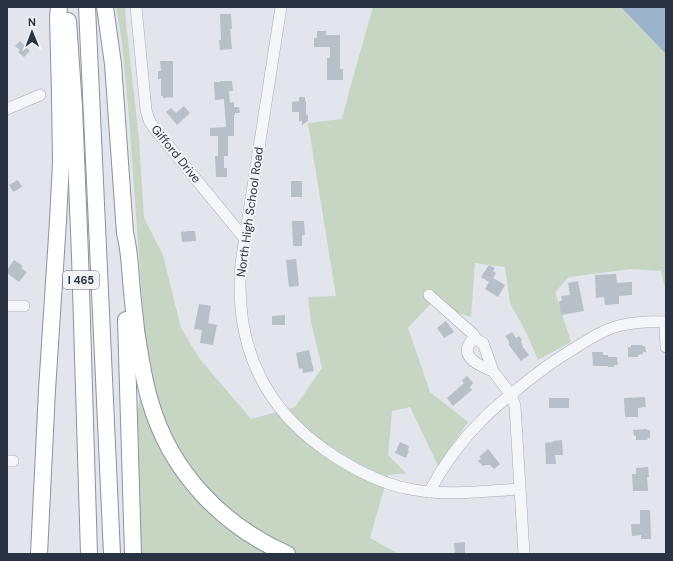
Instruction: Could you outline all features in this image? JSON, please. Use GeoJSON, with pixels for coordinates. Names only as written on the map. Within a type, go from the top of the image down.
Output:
{"type":"FeatureCollection","features":[{"type":"Feature","properties":{"kind":"highway"},"geometry":{"type":"LineString","coordinates":[[39,554],[47,390],[60,192],[61,123],[59,7]]}},
{"type":"Feature","properties":{"kind":"highway","name":"I 465"},"geometry":{"type":"LineString","coordinates":[[66,7],[74,107],[89,554]]}},
{"type":"Feature","properties":{"kind":"highway","name":"I 465"},"geometry":{"type":"LineString","coordinates":[[87,7],[112,554]]}},
{"type":"Feature","properties":{"kind":"highway"},"geometry":{"type":"LineString","coordinates":[[105,7],[113,64],[132,293],[146,386],[150,402],[157,422],[169,447],[191,482],[228,519],[267,545],[287,554]]}},
{"type":"Feature","properties":{"kind":"highway"},"geometry":{"type":"LineString","coordinates":[[126,233],[124,247],[132,554]]}},
{"type":"Feature","properties":{"kind":"street","name":"Gifford Drive"},"geometry":{"type":"LineString","coordinates":[[136,7],[146,108],[149,120],[245,239]]}},
{"type":"Feature","properties":{"kind":"street","name":"North High School Road"},"geometry":{"type":"LineString","coordinates":[[281,7],[240,279],[241,308],[244,328],[250,352],[263,382],[276,402],[305,436],[321,448],[352,467],[386,483],[406,489],[429,492],[520,489]]}},
{"type":"Feature","properties":{"kind":"street"},"geometry":{"type":"LineString","coordinates":[[7,109],[40,95]]}},
{"type":"Feature","properties":{"kind":"street"},"geometry":{"type":"LineString","coordinates":[[429,295],[474,334],[476,340]]}},
{"type":"Feature","properties":{"kind":"street"},"geometry":{"type":"LineString","coordinates":[[7,306],[24,306]]}},
{"type":"Feature","properties":{"kind":"street"},"geometry":{"type":"LineString","coordinates":[[429,492],[445,465],[468,435],[486,415],[547,366],[579,345],[602,332],[619,326],[639,322],[666,322],[666,347]]}},
{"type":"Feature","properties":{"kind":"street"},"geometry":{"type":"LineString","coordinates":[[493,371],[474,362],[470,358],[467,351],[472,340],[483,343],[493,371],[511,395],[515,406],[524,554]]}},
{"type":"Feature","properties":{"kind":"green space"},"geometry":{"type":"Polygon","coordinates":[[[116,7],[125,7],[139,139],[144,218],[163,255],[181,328],[199,358],[251,419],[295,407],[322,368],[311,322],[308,297],[336,296],[308,123],[342,119],[373,7],[623,7],[666,54],[666,292],[661,271],[631,269],[569,277],[555,292],[571,342],[538,360],[527,334],[510,303],[505,267],[475,263],[471,317],[452,311],[434,300],[408,328],[430,392],[468,422],[438,466],[410,407],[392,411],[388,455],[406,473],[388,475],[370,538],[399,554],[142,554],[136,424],[146,355],[129,117],[122,42],[116,7]]]}},
{"type":"Feature","properties":{"kind":"water"},"geometry":{"type":"Polygon","coordinates":[[[621,7],[666,7],[666,54],[621,7]]]}},
{"type":"Feature","properties":{"kind":"building"},"geometry":{"type":"Polygon","coordinates":[[[220,14],[231,14],[232,29],[230,29],[232,49],[220,50],[220,14]]]}},
{"type":"Feature","properties":{"kind":"building"},"geometry":{"type":"Polygon","coordinates":[[[317,31],[326,31],[326,35],[340,35],[340,69],[343,69],[343,80],[327,80],[327,58],[330,58],[330,47],[314,47],[314,38],[317,38],[317,31]]]}},
{"type":"Feature","properties":{"kind":"building"},"geometry":{"type":"Polygon","coordinates":[[[20,41],[30,51],[24,57],[18,52],[20,50],[15,46],[20,41]]]}},
{"type":"Feature","properties":{"kind":"building"},"geometry":{"type":"Polygon","coordinates":[[[160,61],[173,61],[173,97],[163,98],[163,96],[161,96],[161,79],[158,79],[158,71],[161,71],[160,61]]]}},
{"type":"Feature","properties":{"kind":"building"},"geometry":{"type":"Polygon","coordinates":[[[232,81],[233,91],[229,91],[230,103],[234,102],[234,107],[239,107],[240,113],[235,113],[234,115],[234,136],[228,136],[228,156],[224,156],[224,168],[227,168],[227,177],[216,177],[215,156],[218,156],[218,136],[210,136],[210,128],[226,127],[224,99],[215,100],[214,82],[232,81]]]}},
{"type":"Feature","properties":{"kind":"building"},"geometry":{"type":"Polygon","coordinates":[[[299,97],[305,97],[306,115],[308,115],[308,121],[302,125],[302,121],[299,121],[299,112],[292,112],[292,102],[299,101],[299,97]]]}},
{"type":"Feature","properties":{"kind":"building"},"geometry":{"type":"Polygon","coordinates":[[[184,106],[190,113],[177,125],[166,112],[171,108],[176,113],[184,106]]]}},
{"type":"Feature","properties":{"kind":"building"},"geometry":{"type":"Polygon","coordinates":[[[18,180],[22,187],[13,192],[9,185],[18,180]]]}},
{"type":"Feature","properties":{"kind":"building"},"geometry":{"type":"Polygon","coordinates":[[[291,181],[302,181],[302,197],[291,197],[291,181]]]}},
{"type":"Feature","properties":{"kind":"building"},"geometry":{"type":"Polygon","coordinates":[[[292,221],[304,221],[305,235],[302,235],[302,246],[293,246],[292,221]]]}},
{"type":"Feature","properties":{"kind":"building"},"geometry":{"type":"Polygon","coordinates":[[[195,231],[196,241],[182,242],[181,232],[195,231]]]}},
{"type":"Feature","properties":{"kind":"building"},"geometry":{"type":"Polygon","coordinates":[[[296,259],[299,286],[289,287],[286,260],[296,259]]]}},
{"type":"Feature","properties":{"kind":"building"},"geometry":{"type":"Polygon","coordinates":[[[14,260],[23,266],[21,268],[27,272],[19,282],[7,273],[7,270],[14,260]]]}},
{"type":"Feature","properties":{"kind":"building"},"geometry":{"type":"Polygon","coordinates":[[[489,265],[495,268],[493,271],[496,273],[493,278],[505,285],[498,297],[485,289],[489,282],[481,277],[489,265]]]}},
{"type":"Feature","properties":{"kind":"building"},"geometry":{"type":"Polygon","coordinates":[[[616,274],[617,283],[632,282],[632,295],[619,296],[619,304],[605,305],[604,297],[596,298],[595,275],[616,274]]]}},
{"type":"Feature","properties":{"kind":"building"},"geometry":{"type":"Polygon","coordinates":[[[578,281],[584,311],[561,315],[559,301],[562,301],[561,296],[570,295],[568,283],[578,281]]]}},
{"type":"Feature","properties":{"kind":"building"},"geometry":{"type":"Polygon","coordinates":[[[199,304],[211,306],[208,323],[217,325],[213,345],[200,343],[202,330],[194,329],[199,304]]]}},
{"type":"Feature","properties":{"kind":"building"},"geometry":{"type":"Polygon","coordinates":[[[285,315],[285,325],[272,325],[272,316],[285,315]]]}},
{"type":"Feature","properties":{"kind":"building"},"geometry":{"type":"Polygon","coordinates":[[[446,321],[454,332],[444,338],[437,328],[446,321]]]}},
{"type":"Feature","properties":{"kind":"building"},"geometry":{"type":"Polygon","coordinates":[[[512,332],[516,338],[519,336],[522,340],[521,342],[523,347],[529,355],[521,361],[508,344],[510,343],[505,336],[512,332]]]}},
{"type":"Feature","properties":{"kind":"building"},"geometry":{"type":"Polygon","coordinates":[[[631,345],[645,346],[646,352],[638,355],[638,357],[628,357],[628,347],[631,347],[631,345]]]}},
{"type":"Feature","properties":{"kind":"building"},"geometry":{"type":"Polygon","coordinates":[[[309,350],[314,371],[303,373],[302,368],[299,369],[296,353],[309,350]]]}},
{"type":"Feature","properties":{"kind":"building"},"geometry":{"type":"Polygon","coordinates":[[[592,352],[603,352],[603,355],[608,355],[608,357],[617,357],[618,365],[614,365],[614,367],[593,366],[592,352]]]}},
{"type":"Feature","properties":{"kind":"building"},"geometry":{"type":"Polygon","coordinates":[[[467,376],[473,383],[470,387],[472,390],[453,406],[447,398],[464,383],[462,380],[467,376]]]}},
{"type":"Feature","properties":{"kind":"building"},"geometry":{"type":"Polygon","coordinates":[[[645,397],[646,407],[638,408],[638,417],[625,417],[624,398],[645,397]]]}},
{"type":"Feature","properties":{"kind":"building"},"geometry":{"type":"Polygon","coordinates":[[[549,398],[569,398],[569,408],[549,408],[549,398]]]}},
{"type":"Feature","properties":{"kind":"building"},"geometry":{"type":"Polygon","coordinates":[[[633,430],[650,430],[650,438],[647,438],[648,440],[636,440],[633,430]]]}},
{"type":"Feature","properties":{"kind":"building"},"geometry":{"type":"Polygon","coordinates":[[[562,440],[563,455],[555,455],[556,464],[546,464],[545,443],[562,440]]]}},
{"type":"Feature","properties":{"kind":"building"},"geometry":{"type":"Polygon","coordinates":[[[400,442],[409,446],[409,451],[406,458],[395,453],[400,442]]]}},
{"type":"Feature","properties":{"kind":"building"},"geometry":{"type":"Polygon","coordinates":[[[488,449],[500,464],[494,469],[490,465],[483,466],[478,461],[481,459],[479,457],[488,449]]]}},
{"type":"Feature","properties":{"kind":"building"},"geometry":{"type":"Polygon","coordinates":[[[648,467],[648,491],[633,491],[632,474],[636,474],[636,468],[648,467]]]}},
{"type":"Feature","properties":{"kind":"building"},"geometry":{"type":"Polygon","coordinates":[[[640,510],[650,510],[651,539],[641,539],[641,535],[632,536],[631,524],[640,524],[640,510]]]}},
{"type":"Feature","properties":{"kind":"building"},"geometry":{"type":"Polygon","coordinates":[[[465,542],[465,554],[455,554],[454,543],[465,542]]]}}]}
